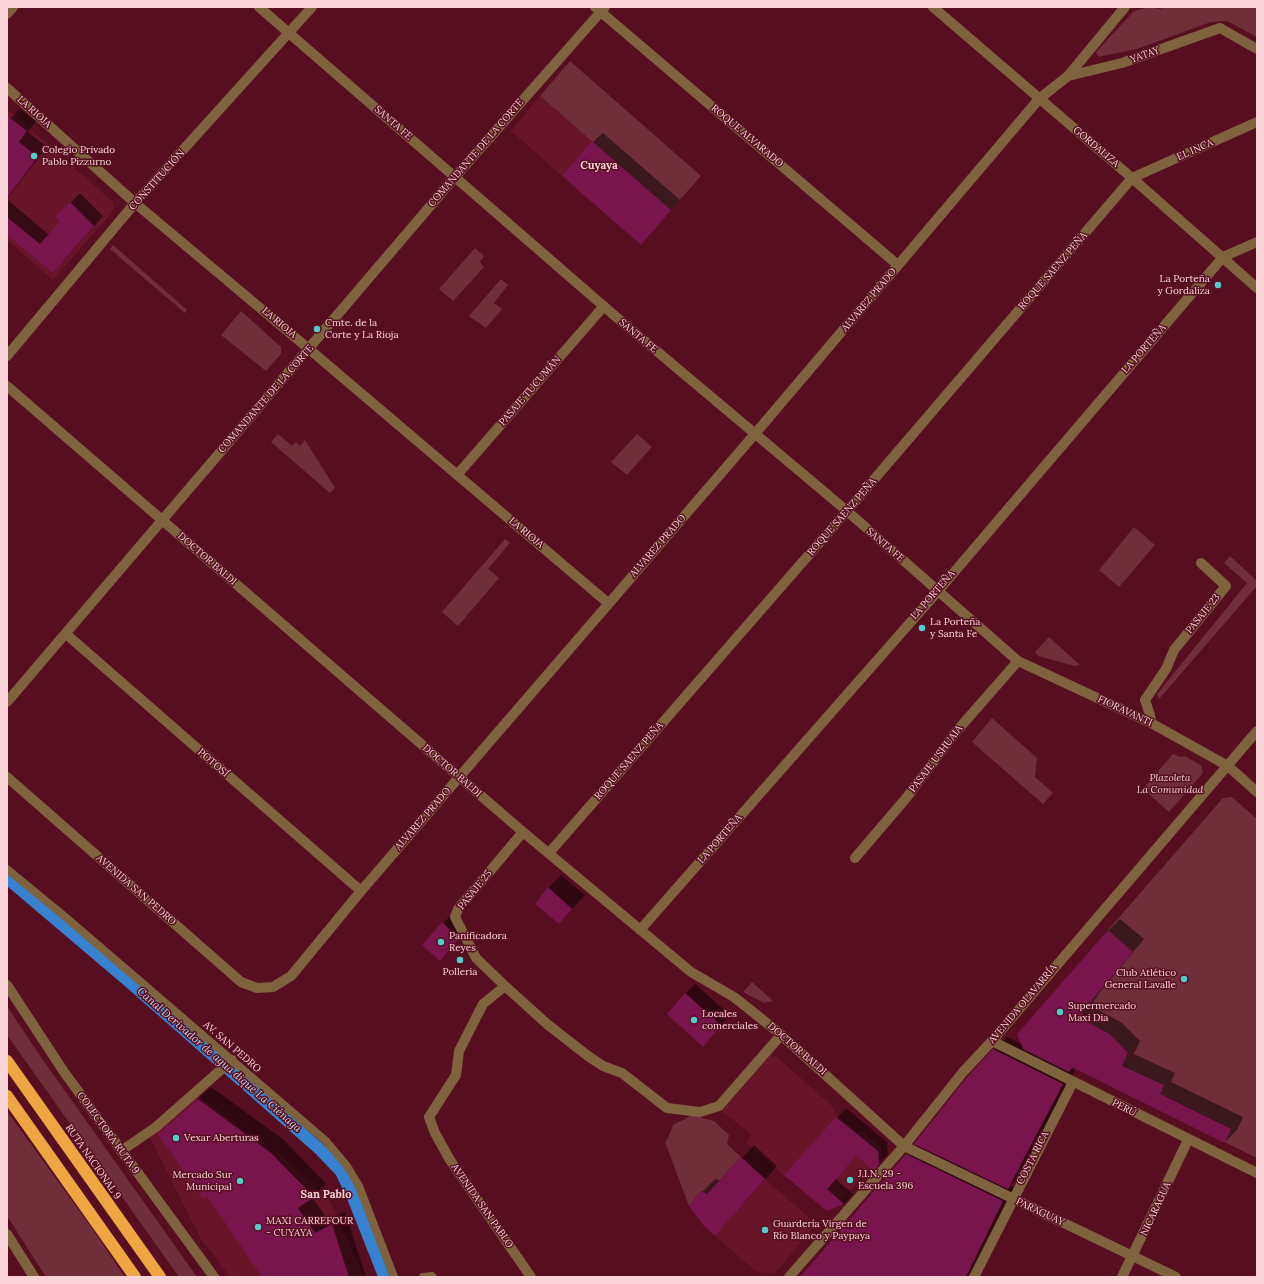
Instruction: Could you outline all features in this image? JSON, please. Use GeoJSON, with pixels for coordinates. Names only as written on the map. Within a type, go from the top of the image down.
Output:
{"type":"FeatureCollection","features":[{"type":"Feature","properties":{"kind":"highway","name":"RUTA NACIONAL 9"},"geometry":{"type":"LineString","coordinates":[[7,1061],[160,1277]]}},
{"type":"Feature","properties":{"kind":"highway"},"geometry":{"type":"LineString","coordinates":[[7,1096],[134,1277]]}},
{"type":"Feature","properties":{"kind":"street"},"geometry":{"type":"LineString","coordinates":[[7,14],[13,7]]}},
{"type":"Feature","properties":{"kind":"street","name":"SANTA FE"},"geometry":{"type":"LineString","coordinates":[[259,7],[754,435],[847,511],[1018,661]]}},
{"type":"Feature","properties":{"kind":"street","name":"CONSTITUCIÓN"},"geometry":{"type":"LineString","coordinates":[[7,356],[135,203],[312,7]]}},
{"type":"Feature","properties":{"kind":"street","name":"GORDALIZA"},"geometry":{"type":"LineString","coordinates":[[933,7],[1132,178],[1257,288]]}},
{"type":"Feature","properties":{"kind":"street"},"geometry":{"type":"LineString","coordinates":[[1068,76],[1125,7]]}},
{"type":"Feature","properties":{"kind":"street","name":"COMANDANTE DE LA CORTE"},"geometry":{"type":"LineString","coordinates":[[7,702],[600,9]]}},
{"type":"Feature","properties":{"kind":"street","name":"ROQUE ALVARADO"},"geometry":{"type":"LineString","coordinates":[[600,9],[898,265]]}},
{"type":"Feature","properties":{"kind":"street","name":"YATAY"},"geometry":{"type":"LineString","coordinates":[[1068,76],[1122,63],[1220,28],[1257,49]]}},
{"type":"Feature","properties":{"kind":"street","name":"ALVAREZ PRADO"},"geometry":{"type":"LineString","coordinates":[[273,988],[291,976],[361,891],[754,435],[1039,99],[1068,76]]}},
{"type":"Feature","properties":{"kind":"street","name":"LA RIOJA"},"geometry":{"type":"LineString","coordinates":[[7,88],[135,203],[608,603]]}},
{"type":"Feature","properties":{"kind":"street","name":"EL INCA"},"geometry":{"type":"LineString","coordinates":[[1132,178],[1257,122]]}},
{"type":"Feature","properties":{"kind":"street","name":"ROQUE SAENZ PEÑA"},"geometry":{"type":"LineString","coordinates":[[549,853],[847,511],[1132,178]]}},
{"type":"Feature","properties":{"kind":"street"},"geometry":{"type":"LineString","coordinates":[[1223,257],[1257,242]]}},
{"type":"Feature","properties":{"kind":"street","name":"LA PORTEÑA"},"geometry":{"type":"LineString","coordinates":[[640,930],[938,591],[1223,257]]}},
{"type":"Feature","properties":{"kind":"street","name":"PASAJE TUCUMÁN"},"geometry":{"type":"LineString","coordinates":[[457,475],[604,306]]}},
{"type":"Feature","properties":{"kind":"street","name":"DOCTOR BALDI"},"geometry":{"type":"LineString","coordinates":[[7,386],[523,832],[691,972],[734,998],[781,1035],[904,1146]]}},
{"type":"Feature","properties":{"kind":"street","name":"PASAJE 23"},"geometry":{"type":"LineString","coordinates":[[1151,723],[1145,700],[1166,669],[1174,650],[1226,586],[1201,563]]}},
{"type":"Feature","properties":{"kind":"street","name":"POTOSÍ"},"geometry":{"type":"LineString","coordinates":[[66,634],[361,891]]}},
{"type":"Feature","properties":{"kind":"street","name":"FIORAVANTI"},"geometry":{"type":"LineString","coordinates":[[1018,661],[1151,723],[1228,766],[1257,792]]}},
{"type":"Feature","properties":{"kind":"street","name":"PASAJE USHUAIA"},"geometry":{"type":"LineString","coordinates":[[855,858],[907,798],[955,733],[1018,661]]}},
{"type":"Feature","properties":{"kind":"street","name":"AVENIDA OLAVARRÍA"},"geometry":{"type":"LineString","coordinates":[[789,1277],[904,1146],[963,1072],[992,1041],[1067,951],[1257,731]]}},
{"type":"Feature","properties":{"kind":"street","name":"AVENIDA SAN PEDRO"},"geometry":{"type":"LineString","coordinates":[[7,776],[241,982],[257,988],[273,988]]}},
{"type":"Feature","properties":{"kind":"street","name":"PASAJE 25"},"geometry":{"type":"LineString","coordinates":[[505,986],[476,958],[455,917],[458,909],[523,832]]}},
{"type":"Feature","properties":{"kind":"street","name":"COLECTORA RUTA 9"},"geometry":{"type":"LineString","coordinates":[[7,985],[64,1072],[214,1277]]}},
{"type":"Feature","properties":{"kind":"street"},"geometry":{"type":"LineString","coordinates":[[505,986],[547,1024],[588,1056],[603,1066],[622,1073],[667,1108],[700,1112],[719,1106],[781,1035]]}},
{"type":"Feature","properties":{"kind":"street","name":"AVENIDA SAN PABLO"},"geometry":{"type":"LineString","coordinates":[[505,986],[484,1004],[459,1051],[456,1074],[429,1117],[435,1133],[450,1160],[531,1277]]}},
{"type":"Feature","properties":{"kind":"street","name":"PERÚ"},"geometry":{"type":"LineString","coordinates":[[992,1041],[1188,1140],[1257,1173]]}},
{"type":"Feature","properties":{"kind":"street"},"geometry":{"type":"LineString","coordinates":[[121,1151],[156,1127],[231,1060]]}},
{"type":"Feature","properties":{"kind":"street","name":"COSTA RICA"},"geometry":{"type":"LineString","coordinates":[[974,1277],[1012,1199],[1073,1082]]}},
{"type":"Feature","properties":{"kind":"street","name":"NICARAGUA"},"geometry":{"type":"LineString","coordinates":[[1122,1277],[1188,1140]]}},
{"type":"Feature","properties":{"kind":"street","name":"PARAGUAY"},"geometry":{"type":"LineString","coordinates":[[904,1146],[1176,1277]]}},
{"type":"Feature","properties":{"kind":"street"},"geometry":{"type":"LineString","coordinates":[[7,1234],[34,1277]]}},
{"type":"Feature","properties":{"kind":"lane","name":"AV. SAN PEDRO"},"geometry":{"type":"LineString","coordinates":[[7,869],[326,1141],[347,1166],[358,1186],[394,1277]]}},
{"type":"Feature","properties":{"kind":"lane"},"geometry":{"type":"LineString","coordinates":[[423,1277],[433,1277]]}},
{"type":"Feature","properties":{"kind":"shaded area"},"geometry":{"type":"Polygon","coordinates":[[[540,96],[592,141],[562,176],[511,131],[540,96]]]}},
{"type":"Feature","properties":{"kind":"shaded area","name":"Colegio Privado Pablo Pizzurno"},"geometry":{"type":"Polygon","coordinates":[[[7,109],[113,202],[114,210],[53,280],[7,240],[7,109]]]}},
{"type":"Feature","properties":{"kind":"shaded area"},"geometry":{"type":"Polygon","coordinates":[[[771,1055],[776,1056],[833,1107],[834,1112],[857,1132],[863,1132],[881,1148],[881,1156],[835,1208],[827,1211],[761,1156],[746,1142],[752,1135],[722,1111],[771,1055]]]}},
{"type":"Feature","properties":{"kind":"shaded area","name":"Mercado Sur Municipal"},"geometry":{"type":"Polygon","coordinates":[[[197,1095],[286,1159],[331,1203],[364,1277],[230,1277],[201,1239],[149,1136],[197,1095]]]}},
{"type":"Feature","properties":{"kind":"shaded area","name":"Guardería Virgen de Río Blanco y Paypaya"},"geometry":{"type":"Polygon","coordinates":[[[765,1179],[816,1224],[775,1273],[757,1272],[715,1236],[765,1179]]]}},
{"type":"Feature","properties":{"kind":"green space"},"geometry":{"type":"Polygon","coordinates":[[[1150,7],[1160,9],[1165,7],[1257,7],[1257,37],[1227,21],[1211,22],[1137,49],[1098,57],[1096,52],[1134,11],[1150,7]]]}},
{"type":"Feature","properties":{"kind":"green space"},"geometry":{"type":"Polygon","coordinates":[[[570,61],[701,176],[671,210],[540,96],[570,61]]]}},
{"type":"Feature","properties":{"kind":"green space"},"geometry":{"type":"Polygon","coordinates":[[[113,245],[187,310],[185,313],[110,249],[113,245]]]}},
{"type":"Feature","properties":{"kind":"green space"},"geometry":{"type":"Polygon","coordinates":[[[475,248],[484,256],[480,262],[484,267],[453,301],[439,289],[475,248]]]}},
{"type":"Feature","properties":{"kind":"green space"},"geometry":{"type":"Polygon","coordinates":[[[501,279],[508,285],[494,303],[502,309],[486,328],[469,316],[501,279]]]}},
{"type":"Feature","properties":{"kind":"green space"},"geometry":{"type":"Polygon","coordinates":[[[241,311],[281,347],[281,354],[266,371],[221,335],[241,311]]]}},
{"type":"Feature","properties":{"kind":"green space"},"geometry":{"type":"Polygon","coordinates":[[[278,434],[292,446],[296,442],[300,446],[305,440],[335,488],[330,493],[271,442],[278,434]]]}},
{"type":"Feature","properties":{"kind":"green space"},"geometry":{"type":"Polygon","coordinates":[[[637,434],[652,447],[627,475],[611,462],[637,434]]]}},
{"type":"Feature","properties":{"kind":"green space"},"geometry":{"type":"Polygon","coordinates":[[[1134,527],[1155,545],[1119,587],[1099,570],[1134,527]]]}},
{"type":"Feature","properties":{"kind":"green space"},"geometry":{"type":"Polygon","coordinates":[[[505,539],[510,543],[488,569],[499,578],[458,626],[442,612],[505,539]]]}},
{"type":"Feature","properties":{"kind":"green space"},"geometry":{"type":"Polygon","coordinates":[[[1230,556],[1257,581],[1257,586],[1159,699],[1157,694],[1247,583],[1224,563],[1230,556]]]}},
{"type":"Feature","properties":{"kind":"green space"},"geometry":{"type":"Polygon","coordinates":[[[1049,637],[1080,665],[1075,666],[1038,656],[1035,652],[1049,637]]]}},
{"type":"Feature","properties":{"kind":"green space"},"geometry":{"type":"Polygon","coordinates":[[[992,718],[1037,758],[1035,777],[1053,793],[1043,804],[972,742],[992,718]]]}},
{"type":"Feature","properties":{"kind":"green space","name":"Plazoleta La Comunidad"},"geometry":{"type":"Polygon","coordinates":[[[1173,754],[1180,757],[1185,756],[1201,765],[1203,773],[1169,812],[1143,789],[1173,754]]]}},
{"type":"Feature","properties":{"kind":"green space","name":"Club Atlético General Lavalle"},"geometry":{"type":"Polygon","coordinates":[[[1232,797],[1257,819],[1257,1158],[1112,1087],[1128,1053],[1110,1034],[1080,1019],[1087,1006],[1133,952],[1108,930],[1223,798],[1232,797]]]}},
{"type":"Feature","properties":{"kind":"green space"},"geometry":{"type":"Polygon","coordinates":[[[752,982],[773,1001],[764,1003],[743,992],[752,982]]]}},
{"type":"Feature","properties":{"kind":"green space"},"geometry":{"type":"Polygon","coordinates":[[[7,1006],[38,1053],[197,1277],[179,1277],[7,1035],[7,1006]]]}},
{"type":"Feature","properties":{"kind":"green space"},"geometry":{"type":"Polygon","coordinates":[[[7,1111],[91,1227],[125,1277],[46,1277],[7,1216],[7,1111]]]}},
{"type":"Feature","properties":{"kind":"green space"},"geometry":{"type":"Polygon","coordinates":[[[692,1115],[714,1121],[729,1135],[727,1144],[741,1157],[707,1194],[701,1191],[689,1206],[665,1142],[673,1125],[692,1115]]]}},
{"type":"Feature","properties":{"kind":"water","name":"Canal Derivador de agua dique La Ciénaga"},"geometry":{"type":"Polygon","coordinates":[[[7,870],[134,978],[324,1145],[346,1167],[357,1190],[390,1277],[378,1277],[346,1196],[336,1175],[316,1154],[126,987],[7,886],[7,870]]]}},
{"type":"Feature","properties":{"kind":"building"},"geometry":{"type":"Polygon","coordinates":[[[7,116],[27,131],[19,142],[38,157],[7,198],[7,116]]]}},
{"type":"Feature","properties":{"kind":"building"},"geometry":{"type":"Polygon","coordinates":[[[592,141],[671,210],[641,245],[562,176],[592,141]]]}},
{"type":"Feature","properties":{"kind":"building"},"geometry":{"type":"Polygon","coordinates":[[[70,202],[94,226],[53,273],[7,235],[7,217],[40,244],[60,221],[55,217],[70,202]]]}},
{"type":"Feature","properties":{"kind":"building"},"geometry":{"type":"Polygon","coordinates":[[[548,887],[572,909],[559,924],[535,904],[548,887]]]}},
{"type":"Feature","properties":{"kind":"building","name":"Panificadora Reyes"},"geometry":{"type":"Polygon","coordinates":[[[442,922],[459,939],[440,961],[422,945],[442,922]]]}},
{"type":"Feature","properties":{"kind":"building","name":"Supermercado Maxi Dia"},"geometry":{"type":"Polygon","coordinates":[[[1108,930],[1133,952],[1087,1006],[1080,1018],[1110,1034],[1128,1053],[1122,1066],[1164,1085],[1160,1094],[1231,1129],[1225,1143],[1072,1067],[1069,1072],[1023,1049],[1017,1034],[1108,930]]]}},
{"type":"Feature","properties":{"kind":"building","name":"Locales comerciales"},"geometry":{"type":"Polygon","coordinates":[[[685,993],[721,1025],[703,1047],[667,1014],[685,993]]]}},
{"type":"Feature","properties":{"kind":"building"},"geometry":{"type":"Polygon","coordinates":[[[993,1049],[1063,1084],[1008,1189],[914,1144],[968,1076],[993,1049]]]}},
{"type":"Feature","properties":{"kind":"building","name":"Mercado Sur Municipal"},"geometry":{"type":"Polygon","coordinates":[[[198,1099],[271,1153],[314,1197],[298,1208],[315,1233],[332,1224],[349,1277],[262,1277],[207,1196],[203,1199],[158,1134],[198,1099]]]}},
{"type":"Feature","properties":{"kind":"building"},"geometry":{"type":"Polygon","coordinates":[[[836,1117],[878,1151],[879,1164],[874,1171],[857,1156],[827,1189],[844,1204],[827,1211],[784,1175],[836,1117]]]}},
{"type":"Feature","properties":{"kind":"building"},"geometry":{"type":"Polygon","coordinates":[[[906,1154],[1003,1201],[966,1277],[800,1277],[906,1154]]]}},
{"type":"Feature","properties":{"kind":"building"},"geometry":{"type":"Polygon","coordinates":[[[741,1157],[765,1179],[715,1236],[704,1226],[689,1206],[701,1191],[707,1194],[741,1157]]]}},
{"type":"Feature","properties":{"kind":"place","name":"Colegio Privado Pablo Pizzurno"},"geometry":{"type":"Point","coordinates":[34,156]}},
{"type":"Feature","properties":{"kind":"place","name":"La Porteña y Gordaliza"},"geometry":{"type":"Point","coordinates":[1218,285]}},
{"type":"Feature","properties":{"kind":"place","name":"Cmte. de la Corte y La Rioja"},"geometry":{"type":"Point","coordinates":[317,329]}},
{"type":"Feature","properties":{"kind":"place","name":"La Porteña y Santa Fe"},"geometry":{"type":"Point","coordinates":[922,628]}},
{"type":"Feature","properties":{"kind":"place","name":"Panificadora Reyes"},"geometry":{"type":"Point","coordinates":[441,942]}},
{"type":"Feature","properties":{"kind":"place","name":"Polleria"},"geometry":{"type":"Point","coordinates":[460,960]}},
{"type":"Feature","properties":{"kind":"place","name":"Club Atlético General Lavalle"},"geometry":{"type":"Point","coordinates":[1184,979]}},
{"type":"Feature","properties":{"kind":"place","name":"Supermercado Maxi Dia"},"geometry":{"type":"Point","coordinates":[1060,1012]}},
{"type":"Feature","properties":{"kind":"place","name":"Locales comerciales"},"geometry":{"type":"Point","coordinates":[694,1020]}},
{"type":"Feature","properties":{"kind":"place","name":"Vexar Aberturas"},"geometry":{"type":"Point","coordinates":[176,1138]}},
{"type":"Feature","properties":{"kind":"place","name":"J.I.N. 29 - Escuela 396"},"geometry":{"type":"Point","coordinates":[850,1180]}},
{"type":"Feature","properties":{"kind":"place","name":"Mercado Sur Municipal"},"geometry":{"type":"Point","coordinates":[240,1181]}},
{"type":"Feature","properties":{"kind":"place","name":"MAXI CARREFOUR - CUYAYA"},"geometry":{"type":"Point","coordinates":[258,1227]}},
{"type":"Feature","properties":{"kind":"place","name":"Guardería Virgen de Río Blanco y Paypaya"},"geometry":{"type":"Point","coordinates":[765,1230]}},
{"type":"Feature","properties":{"kind":"district","name":"Cuyaya"},"geometry":{"type":"Point","coordinates":[599,166]}},
{"type":"Feature","properties":{"kind":"district","name":"San Pablo"},"geometry":{"type":"Point","coordinates":[326,1195]}}]}
